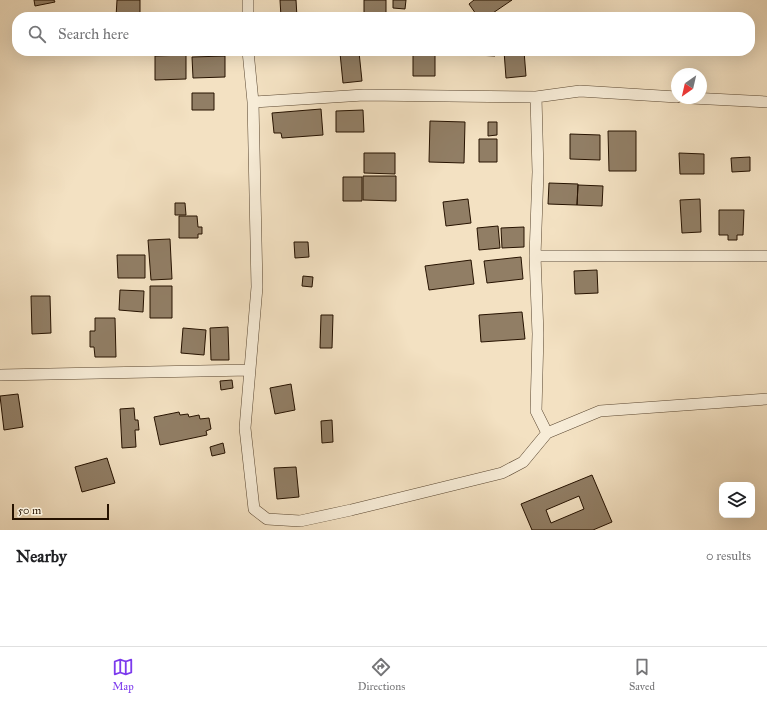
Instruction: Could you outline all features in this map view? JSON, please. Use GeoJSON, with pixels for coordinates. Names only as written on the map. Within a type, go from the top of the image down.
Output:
{"type":"FeatureCollection","features":[{"type":"Feature","properties":{"kind":"street"},"geometry":{"type":"LineString","coordinates":[[248,0],[248,12]]}},
{"type":"Feature","properties":{"kind":"street"},"geometry":{"type":"LineString","coordinates":[[248,56],[253,102],[257,287],[245,428],[254,509],[267,519],[300,521],[502,473],[523,462],[548,434],[600,411],[767,399]]}},
{"type":"Feature","properties":{"kind":"street"},"geometry":{"type":"LineString","coordinates":[[253,102],[364,96],[536,97],[580,91],[671,97]]}},
{"type":"Feature","properties":{"kind":"street"},"geometry":{"type":"LineString","coordinates":[[536,97],[538,172],[535,256],[538,334],[536,411],[548,434]]}},
{"type":"Feature","properties":{"kind":"street"},"geometry":{"type":"LineString","coordinates":[[707,99],[767,102]]}},
{"type":"Feature","properties":{"kind":"street"},"geometry":{"type":"LineString","coordinates":[[535,256],[767,256]]}},
{"type":"Feature","properties":{"kind":"street"},"geometry":{"type":"LineString","coordinates":[[0,375],[250,370]]}},
{"type":"Feature","properties":{"kind":"building"},"geometry":{"type":"Polygon","coordinates":[[[34,0],[54,0],[55,2],[35,6],[34,0]]]}},
{"type":"Feature","properties":{"kind":"building"},"geometry":{"type":"Polygon","coordinates":[[[117,0],[140,0],[140,12],[116,12],[117,0]]]}},
{"type":"Feature","properties":{"kind":"building"},"geometry":{"type":"Polygon","coordinates":[[[280,0],[296,0],[297,12],[281,12],[280,0]]]}},
{"type":"Feature","properties":{"kind":"building"},"geometry":{"type":"Polygon","coordinates":[[[364,0],[386,0],[386,12],[364,12],[364,0]]]}},
{"type":"Feature","properties":{"kind":"building"},"geometry":{"type":"Polygon","coordinates":[[[393,0],[406,0],[405,9],[393,8],[393,0]]]}},
{"type":"Feature","properties":{"kind":"building"},"geometry":{"type":"Polygon","coordinates":[[[474,0],[512,0],[494,12],[475,12],[469,4],[474,0]]]}},
{"type":"Feature","properties":{"kind":"building"},"geometry":{"type":"Polygon","coordinates":[[[155,56],[186,56],[186,79],[155,80],[155,56]]]}},
{"type":"Feature","properties":{"kind":"building"},"geometry":{"type":"Polygon","coordinates":[[[225,56],[225,77],[193,78],[192,57],[225,56]]]}},
{"type":"Feature","properties":{"kind":"building"},"geometry":{"type":"Polygon","coordinates":[[[340,56],[359,56],[362,81],[343,83],[340,56]]]}},
{"type":"Feature","properties":{"kind":"building"},"geometry":{"type":"Polygon","coordinates":[[[413,56],[435,56],[435,76],[413,76],[413,56]]]}},
{"type":"Feature","properties":{"kind":"building"},"geometry":{"type":"Polygon","coordinates":[[[504,56],[524,56],[526,76],[506,78],[504,56]]]}},
{"type":"Feature","properties":{"kind":"building"},"geometry":{"type":"Polygon","coordinates":[[[192,93],[214,93],[214,110],[192,110],[192,93]]]}},
{"type":"Feature","properties":{"kind":"building"},"geometry":{"type":"Polygon","coordinates":[[[321,109],[323,135],[282,138],[281,133],[274,133],[272,113],[321,109]]]}},
{"type":"Feature","properties":{"kind":"building"},"geometry":{"type":"Polygon","coordinates":[[[363,110],[364,132],[336,132],[336,111],[363,110]]]}},
{"type":"Feature","properties":{"kind":"building"},"geometry":{"type":"Polygon","coordinates":[[[430,121],[465,122],[464,163],[429,162],[430,121]]]}},
{"type":"Feature","properties":{"kind":"building"},"geometry":{"type":"Polygon","coordinates":[[[488,122],[497,122],[497,135],[488,136],[488,122]]]}},
{"type":"Feature","properties":{"kind":"building"},"geometry":{"type":"Polygon","coordinates":[[[608,131],[636,131],[636,171],[609,171],[608,131]]]}},
{"type":"Feature","properties":{"kind":"building"},"geometry":{"type":"Polygon","coordinates":[[[570,134],[600,135],[600,160],[570,159],[570,134]]]}},
{"type":"Feature","properties":{"kind":"building"},"geometry":{"type":"Polygon","coordinates":[[[479,139],[497,139],[497,162],[479,162],[479,139]]]}},
{"type":"Feature","properties":{"kind":"building"},"geometry":{"type":"Polygon","coordinates":[[[364,153],[395,153],[395,174],[364,173],[364,153]]]}},
{"type":"Feature","properties":{"kind":"building"},"geometry":{"type":"Polygon","coordinates":[[[679,153],[704,154],[704,174],[680,174],[679,153]]]}},
{"type":"Feature","properties":{"kind":"building"},"geometry":{"type":"Polygon","coordinates":[[[750,157],[750,171],[732,172],[731,158],[750,157]]]}},
{"type":"Feature","properties":{"kind":"building"},"geometry":{"type":"Polygon","coordinates":[[[363,176],[396,176],[396,201],[363,200],[363,176]]]}},
{"type":"Feature","properties":{"kind":"building"},"geometry":{"type":"Polygon","coordinates":[[[343,177],[362,177],[362,201],[343,201],[343,177]]]}},
{"type":"Feature","properties":{"kind":"building"},"geometry":{"type":"Polygon","coordinates":[[[549,183],[578,184],[577,205],[548,204],[549,183]]]}},
{"type":"Feature","properties":{"kind":"building"},"geometry":{"type":"Polygon","coordinates":[[[578,185],[603,186],[602,206],[577,205],[578,185]]]}},
{"type":"Feature","properties":{"kind":"building"},"geometry":{"type":"Polygon","coordinates":[[[468,199],[471,223],[446,226],[443,202],[468,199]]]}},
{"type":"Feature","properties":{"kind":"building"},"geometry":{"type":"Polygon","coordinates":[[[700,199],[701,232],[682,233],[680,200],[700,199]]]}},
{"type":"Feature","properties":{"kind":"building"},"geometry":{"type":"Polygon","coordinates":[[[175,203],[185,203],[186,215],[175,215],[175,203]]]}},
{"type":"Feature","properties":{"kind":"building"},"geometry":{"type":"Polygon","coordinates":[[[719,210],[744,210],[743,235],[737,235],[737,240],[728,240],[728,235],[719,235],[719,210]]]}},
{"type":"Feature","properties":{"kind":"building"},"geometry":{"type":"Polygon","coordinates":[[[179,216],[197,216],[198,227],[202,227],[202,234],[198,234],[198,238],[179,238],[179,216]]]}},
{"type":"Feature","properties":{"kind":"building"},"geometry":{"type":"Polygon","coordinates":[[[498,226],[500,248],[479,250],[477,228],[498,226]]]}},
{"type":"Feature","properties":{"kind":"building"},"geometry":{"type":"Polygon","coordinates":[[[524,227],[524,247],[502,248],[501,228],[524,227]]]}},
{"type":"Feature","properties":{"kind":"building"},"geometry":{"type":"Polygon","coordinates":[[[170,239],[172,279],[151,280],[148,240],[170,239]]]}},
{"type":"Feature","properties":{"kind":"building"},"geometry":{"type":"Polygon","coordinates":[[[294,242],[308,242],[309,257],[295,258],[294,242]]]}},
{"type":"Feature","properties":{"kind":"building"},"geometry":{"type":"Polygon","coordinates":[[[117,255],[145,255],[145,278],[118,278],[117,255]]]}},
{"type":"Feature","properties":{"kind":"building"},"geometry":{"type":"Polygon","coordinates":[[[521,257],[523,279],[487,283],[484,261],[521,257]]]}},
{"type":"Feature","properties":{"kind":"building"},"geometry":{"type":"Polygon","coordinates":[[[471,260],[474,284],[429,290],[425,266],[471,260]]]}},
{"type":"Feature","properties":{"kind":"building"},"geometry":{"type":"Polygon","coordinates":[[[597,270],[598,293],[575,294],[574,271],[597,270]]]}},
{"type":"Feature","properties":{"kind":"building"},"geometry":{"type":"Polygon","coordinates":[[[303,276],[313,277],[312,287],[302,286],[303,276]]]}},
{"type":"Feature","properties":{"kind":"building"},"geometry":{"type":"Polygon","coordinates":[[[150,286],[172,286],[172,318],[150,318],[150,286]]]}},
{"type":"Feature","properties":{"kind":"building"},"geometry":{"type":"Polygon","coordinates":[[[120,290],[144,291],[143,312],[119,310],[120,290]]]}},
{"type":"Feature","properties":{"kind":"building"},"geometry":{"type":"Polygon","coordinates":[[[31,296],[50,296],[51,333],[32,334],[31,296]]]}},
{"type":"Feature","properties":{"kind":"building"},"geometry":{"type":"Polygon","coordinates":[[[522,312],[525,339],[481,342],[479,315],[522,312]]]}},
{"type":"Feature","properties":{"kind":"building"},"geometry":{"type":"Polygon","coordinates":[[[321,315],[333,315],[332,348],[320,348],[321,315]]]}},
{"type":"Feature","properties":{"kind":"building"},"geometry":{"type":"Polygon","coordinates":[[[95,318],[115,318],[116,357],[95,357],[94,347],[90,347],[90,331],[95,331],[95,318]]]}},
{"type":"Feature","properties":{"kind":"building"},"geometry":{"type":"Polygon","coordinates":[[[228,327],[229,360],[211,360],[210,328],[228,327]]]}},
{"type":"Feature","properties":{"kind":"building"},"geometry":{"type":"Polygon","coordinates":[[[183,328],[206,330],[204,355],[181,353],[183,328]]]}},
{"type":"Feature","properties":{"kind":"building"},"geometry":{"type":"Polygon","coordinates":[[[232,380],[233,388],[221,390],[220,381],[232,380]]]}},
{"type":"Feature","properties":{"kind":"building"},"geometry":{"type":"Polygon","coordinates":[[[291,384],[295,410],[275,414],[270,388],[291,384]]]}},
{"type":"Feature","properties":{"kind":"building"},"geometry":{"type":"Polygon","coordinates":[[[18,394],[23,427],[4,430],[0,396],[18,394]]]}},
{"type":"Feature","properties":{"kind":"building"},"geometry":{"type":"Polygon","coordinates":[[[134,408],[135,420],[138,420],[139,430],[135,430],[136,447],[122,448],[120,409],[134,408]]]}},
{"type":"Feature","properties":{"kind":"building"},"geometry":{"type":"Polygon","coordinates":[[[179,412],[180,415],[188,414],[189,417],[199,415],[200,419],[209,418],[211,429],[206,431],[207,435],[160,445],[154,417],[179,412]]]}},
{"type":"Feature","properties":{"kind":"building"},"geometry":{"type":"Polygon","coordinates":[[[332,420],[333,442],[322,443],[321,421],[332,420]]]}},
{"type":"Feature","properties":{"kind":"building"},"geometry":{"type":"Polygon","coordinates":[[[223,443],[225,453],[212,456],[210,447],[223,443]]]}},
{"type":"Feature","properties":{"kind":"building"},"geometry":{"type":"Polygon","coordinates":[[[107,458],[115,483],[82,492],[75,467],[107,458]]]}},
{"type":"Feature","properties":{"kind":"building"},"geometry":{"type":"Polygon","coordinates":[[[296,467],[299,497],[277,499],[274,468],[296,467]]]}},
{"type":"Feature","properties":{"kind":"building"},"geometry":{"type":"Polygon","coordinates":[[[592,475],[612,522],[593,530],[532,530],[521,504],[592,475]],[[579,496],[546,510],[551,523],[584,509],[579,496]]]}}]}
